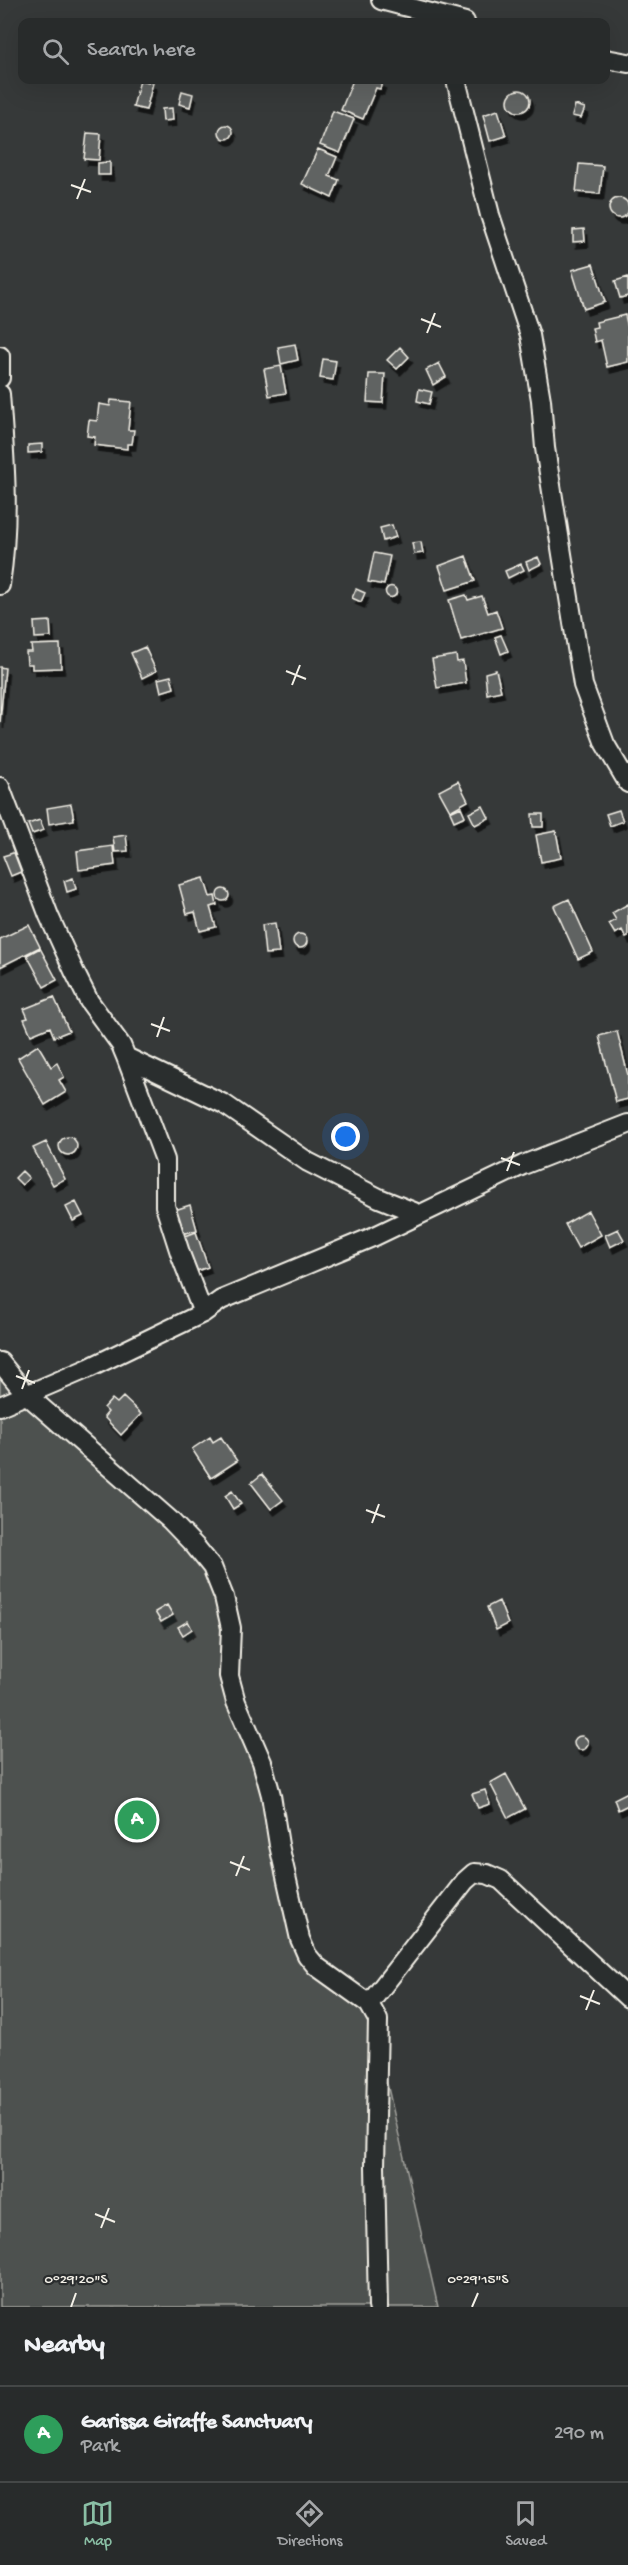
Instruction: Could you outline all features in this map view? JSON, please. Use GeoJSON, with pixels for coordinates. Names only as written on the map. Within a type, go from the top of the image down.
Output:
{"type":"FeatureCollection","features":[{"type":"Feature","properties":{"kind":"street"},"geometry":{"type":"LineString","coordinates":[[381,0],[442,18]]}},
{"type":"Feature","properties":{"kind":"street"},"geometry":{"type":"LineString","coordinates":[[610,60],[628,63]]}},
{"type":"Feature","properties":{"kind":"street"},"geometry":{"type":"LineString","coordinates":[[457,84],[490,215],[530,335],[541,400],[545,448],[583,685],[605,744],[628,783]]}},
{"type":"Feature","properties":{"kind":"street"},"geometry":{"type":"LineString","coordinates":[[0,356],[0,378]]}},
{"type":"Feature","properties":{"kind":"street"},"geometry":{"type":"LineString","coordinates":[[0,394],[7,505],[7,531],[0,585]]}},
{"type":"Feature","properties":{"kind":"street"},"geometry":{"type":"LineString","coordinates":[[0,787],[49,916],[74,971],[89,1001],[121,1045],[165,1160],[165,1206],[180,1256],[203,1314]]}},
{"type":"Feature","properties":{"kind":"street"},"geometry":{"type":"LineString","coordinates":[[126,1058],[224,1104],[308,1162],[379,1198],[419,1214]]}},
{"type":"Feature","properties":{"kind":"street"},"geometry":{"type":"LineString","coordinates":[[0,1406],[203,1314],[221,1300],[419,1214],[523,1165],[628,1124]]}},
{"type":"Feature","properties":{"kind":"street"},"geometry":{"type":"LineString","coordinates":[[0,1362],[26,1394],[170,1520],[212,1567],[224,1597],[231,1628],[229,1676],[236,1702],[262,1762],[272,1795],[279,1845],[300,1939],[307,1955],[316,1966],[369,2004],[378,2020],[375,2166],[378,2307]]}},
{"type":"Feature","properties":{"kind":"street"},"geometry":{"type":"LineString","coordinates":[[369,2004],[465,1881],[474,1873],[487,1874],[501,1880],[628,1998]]}},
{"type":"Feature","properties":{"kind":"shaded area"},"geometry":{"type":"Polygon","coordinates":[[[0,1363],[212,1567],[300,1939],[369,2004],[438,2307],[0,2307],[0,1363]]]}},
{"type":"Feature","properties":{"kind":"building"},"geometry":{"type":"Polygon","coordinates":[[[139,84],[153,84],[146,110],[133,107],[139,84]]]}},
{"type":"Feature","properties":{"kind":"building"},"geometry":{"type":"Polygon","coordinates":[[[351,84],[382,84],[380,89],[376,88],[363,119],[341,110],[351,84]]]}},
{"type":"Feature","properties":{"kind":"building"},"geometry":{"type":"Polygon","coordinates":[[[519,90],[527,93],[530,101],[527,109],[519,112],[511,109],[508,101],[511,93],[519,90]]]}},
{"type":"Feature","properties":{"kind":"building"},"geometry":{"type":"Polygon","coordinates":[[[182,91],[193,94],[190,107],[179,104],[182,91]]]}},
{"type":"Feature","properties":{"kind":"building"},"geometry":{"type":"Polygon","coordinates":[[[575,105],[585,108],[581,118],[572,116],[575,105]]]}},
{"type":"Feature","properties":{"kind":"building"},"geometry":{"type":"Polygon","coordinates":[[[172,108],[173,120],[163,121],[162,109],[172,108]]]}},
{"type":"Feature","properties":{"kind":"building"},"geometry":{"type":"Polygon","coordinates":[[[498,110],[506,136],[490,141],[483,115],[498,110]]]}},
{"type":"Feature","properties":{"kind":"building"},"geometry":{"type":"Polygon","coordinates":[[[333,111],[354,119],[340,153],[320,145],[333,111]]]}},
{"type":"Feature","properties":{"kind":"building"},"geometry":{"type":"Polygon","coordinates":[[[223,125],[229,125],[233,132],[229,139],[223,139],[219,135],[219,129],[223,125]]]}},
{"type":"Feature","properties":{"kind":"building"},"geometry":{"type":"Polygon","coordinates":[[[87,133],[101,134],[99,160],[84,159],[87,133]]]}},
{"type":"Feature","properties":{"kind":"building"},"geometry":{"type":"Polygon","coordinates":[[[318,149],[337,157],[329,176],[339,180],[332,198],[302,184],[318,149]]]}},
{"type":"Feature","properties":{"kind":"building"},"geometry":{"type":"Polygon","coordinates":[[[110,162],[110,175],[98,175],[98,163],[110,162]]]}},
{"type":"Feature","properties":{"kind":"building"},"geometry":{"type":"Polygon","coordinates":[[[579,164],[603,166],[600,194],[576,192],[579,164]]]}},
{"type":"Feature","properties":{"kind":"building"},"geometry":{"type":"Polygon","coordinates":[[[619,198],[626,201],[629,208],[626,215],[619,218],[612,215],[609,208],[612,201],[619,198]]]}},
{"type":"Feature","properties":{"kind":"building"},"geometry":{"type":"Polygon","coordinates":[[[584,229],[585,241],[573,242],[573,230],[584,229]]]}},
{"type":"Feature","properties":{"kind":"building"},"geometry":{"type":"Polygon","coordinates":[[[593,264],[605,302],[584,309],[572,270],[593,264]]]}},
{"type":"Feature","properties":{"kind":"building"},"geometry":{"type":"Polygon","coordinates":[[[628,277],[628,296],[620,298],[615,281],[628,277]]]}},
{"type":"Feature","properties":{"kind":"building"},"geometry":{"type":"Polygon","coordinates":[[[625,315],[628,328],[628,362],[607,367],[601,340],[595,342],[592,328],[597,327],[596,322],[625,315]]]}},
{"type":"Feature","properties":{"kind":"building"},"geometry":{"type":"Polygon","coordinates":[[[295,344],[298,360],[281,364],[278,347],[295,344]]]}},
{"type":"Feature","properties":{"kind":"building"},"geometry":{"type":"Polygon","coordinates":[[[400,347],[409,357],[397,369],[387,360],[400,347]]]}},
{"type":"Feature","properties":{"kind":"building"},"geometry":{"type":"Polygon","coordinates":[[[323,359],[336,361],[333,380],[320,378],[323,359]]]}},
{"type":"Feature","properties":{"kind":"building"},"geometry":{"type":"Polygon","coordinates":[[[439,363],[446,377],[433,385],[426,370],[439,363]]]}},
{"type":"Feature","properties":{"kind":"building"},"geometry":{"type":"Polygon","coordinates":[[[281,366],[286,393],[269,396],[264,369],[281,366]]]}},
{"type":"Feature","properties":{"kind":"building"},"geometry":{"type":"Polygon","coordinates":[[[369,374],[385,374],[383,403],[367,402],[369,374]]]}},
{"type":"Feature","properties":{"kind":"building"},"geometry":{"type":"Polygon","coordinates":[[[419,389],[432,392],[429,404],[417,401],[419,389]]]}},
{"type":"Feature","properties":{"kind":"building"},"geometry":{"type":"Polygon","coordinates":[[[111,400],[131,402],[128,430],[134,430],[132,444],[127,444],[127,449],[94,445],[95,437],[87,436],[89,420],[97,421],[99,404],[110,406],[111,400]]]}},
{"type":"Feature","properties":{"kind":"building"},"geometry":{"type":"Polygon","coordinates":[[[42,444],[42,452],[28,453],[28,445],[42,444]]]}},
{"type":"Feature","properties":{"kind":"building"},"geometry":{"type":"Polygon","coordinates":[[[392,525],[396,537],[383,541],[380,528],[392,525]]]}},
{"type":"Feature","properties":{"kind":"building"},"geometry":{"type":"Polygon","coordinates":[[[421,542],[423,553],[414,554],[412,543],[421,542]]]}},
{"type":"Feature","properties":{"kind":"building"},"geometry":{"type":"Polygon","coordinates":[[[374,553],[390,556],[384,585],[368,582],[374,553]]]}},
{"type":"Feature","properties":{"kind":"building"},"geometry":{"type":"Polygon","coordinates":[[[466,556],[475,581],[447,590],[439,566],[466,556]]]}},
{"type":"Feature","properties":{"kind":"building"},"geometry":{"type":"Polygon","coordinates":[[[538,557],[541,564],[529,570],[526,562],[538,557]]]}},
{"type":"Feature","properties":{"kind":"building"},"geometry":{"type":"Polygon","coordinates":[[[521,564],[524,570],[508,578],[505,571],[521,564]]]}},
{"type":"Feature","properties":{"kind":"building"},"geometry":{"type":"Polygon","coordinates":[[[391,586],[397,592],[391,598],[385,592],[391,586]]]}},
{"type":"Feature","properties":{"kind":"building"},"geometry":{"type":"Polygon","coordinates":[[[356,589],[365,593],[361,602],[352,598],[356,589]]]}},
{"type":"Feature","properties":{"kind":"building"},"geometry":{"type":"Polygon","coordinates":[[[466,595],[468,600],[482,596],[488,613],[496,610],[502,628],[461,640],[449,600],[466,595]]]}},
{"type":"Feature","properties":{"kind":"building"},"geometry":{"type":"Polygon","coordinates":[[[50,621],[51,637],[35,638],[34,622],[50,621]]]}},
{"type":"Feature","properties":{"kind":"building"},"geometry":{"type":"Polygon","coordinates":[[[501,635],[508,651],[501,654],[495,637],[501,635]]]}},
{"type":"Feature","properties":{"kind":"building"},"geometry":{"type":"Polygon","coordinates":[[[60,644],[61,668],[32,669],[32,664],[27,664],[26,652],[32,652],[31,645],[60,644]]]}},
{"type":"Feature","properties":{"kind":"building"},"geometry":{"type":"Polygon","coordinates":[[[145,647],[156,671],[142,678],[131,653],[145,647]]]}},
{"type":"Feature","properties":{"kind":"building"},"geometry":{"type":"Polygon","coordinates":[[[456,655],[457,662],[463,661],[466,683],[437,688],[432,659],[456,655]]]}},
{"type":"Feature","properties":{"kind":"building"},"geometry":{"type":"Polygon","coordinates":[[[0,667],[5,668],[0,723],[0,667]]]}},
{"type":"Feature","properties":{"kind":"building"},"geometry":{"type":"Polygon","coordinates":[[[496,670],[501,691],[487,694],[485,673],[496,670]]]}},
{"type":"Feature","properties":{"kind":"building"},"geometry":{"type":"Polygon","coordinates":[[[171,676],[174,688],[161,692],[158,679],[171,676]]]}},
{"type":"Feature","properties":{"kind":"building"},"geometry":{"type":"Polygon","coordinates":[[[458,781],[468,801],[450,811],[439,791],[458,781]]]}},
{"type":"Feature","properties":{"kind":"building"},"geometry":{"type":"Polygon","coordinates":[[[71,804],[74,820],[49,824],[47,808],[71,804]]]}},
{"type":"Feature","properties":{"kind":"building"},"geometry":{"type":"Polygon","coordinates":[[[483,806],[489,818],[475,825],[469,813],[483,806]]]}},
{"type":"Feature","properties":{"kind":"building"},"geometry":{"type":"Polygon","coordinates":[[[461,807],[465,816],[454,821],[450,812],[461,807]]]}},
{"type":"Feature","properties":{"kind":"building"},"geometry":{"type":"Polygon","coordinates":[[[619,810],[623,821],[610,826],[606,814],[619,810]]]}},
{"type":"Feature","properties":{"kind":"building"},"geometry":{"type":"Polygon","coordinates":[[[532,814],[543,814],[543,827],[533,827],[532,814]]]}},
{"type":"Feature","properties":{"kind":"building"},"geometry":{"type":"Polygon","coordinates":[[[40,820],[44,830],[32,834],[28,824],[40,820]]]}},
{"type":"Feature","properties":{"kind":"building"},"geometry":{"type":"Polygon","coordinates":[[[556,831],[561,858],[541,862],[536,835],[556,831]]]}},
{"type":"Feature","properties":{"kind":"building"},"geometry":{"type":"Polygon","coordinates":[[[126,835],[128,851],[115,852],[113,837],[126,835]]]}},
{"type":"Feature","properties":{"kind":"building"},"geometry":{"type":"Polygon","coordinates":[[[113,846],[115,865],[79,870],[77,851],[113,846]]]}},
{"type":"Feature","properties":{"kind":"building"},"geometry":{"type":"Polygon","coordinates":[[[16,852],[23,871],[11,876],[3,856],[16,852]]]}},
{"type":"Feature","properties":{"kind":"building"},"geometry":{"type":"Polygon","coordinates":[[[73,878],[76,889],[67,892],[64,881],[73,878]]]}},
{"type":"Feature","properties":{"kind":"building"},"geometry":{"type":"Polygon","coordinates":[[[204,878],[210,897],[215,896],[217,905],[210,907],[216,927],[200,931],[195,912],[187,914],[179,885],[204,878]]]}},
{"type":"Feature","properties":{"kind":"building"},"geometry":{"type":"Polygon","coordinates":[[[225,889],[228,890],[228,900],[221,901],[218,900],[217,893],[218,890],[225,889]]]}},
{"type":"Feature","properties":{"kind":"building"},"geometry":{"type":"Polygon","coordinates":[[[569,899],[593,952],[578,959],[554,906],[569,899]]]}},
{"type":"Feature","properties":{"kind":"building"},"geometry":{"type":"Polygon","coordinates":[[[628,904],[628,937],[626,938],[622,930],[615,934],[609,924],[616,920],[612,913],[628,904]]]}},
{"type":"Feature","properties":{"kind":"building"},"geometry":{"type":"Polygon","coordinates":[[[275,923],[279,953],[265,954],[262,925],[275,923]]]}},
{"type":"Feature","properties":{"kind":"building"},"geometry":{"type":"Polygon","coordinates":[[[29,925],[40,947],[0,967],[0,939],[29,925]]]}},
{"type":"Feature","properties":{"kind":"building"},"geometry":{"type":"Polygon","coordinates":[[[300,934],[305,936],[307,941],[305,946],[300,948],[295,946],[293,941],[295,936],[300,934]]]}},
{"type":"Feature","properties":{"kind":"building"},"geometry":{"type":"Polygon","coordinates":[[[40,948],[57,980],[44,987],[27,955],[40,948]]]}},
{"type":"Feature","properties":{"kind":"building"},"geometry":{"type":"Polygon","coordinates":[[[54,997],[69,1031],[54,1037],[50,1027],[31,1035],[24,1019],[28,1018],[24,1009],[54,997]]]}},
{"type":"Feature","properties":{"kind":"building"},"geometry":{"type":"Polygon","coordinates":[[[617,1031],[628,1075],[628,1099],[616,1102],[599,1036],[617,1031]]]}},
{"type":"Feature","properties":{"kind":"building"},"geometry":{"type":"Polygon","coordinates":[[[38,1045],[51,1067],[57,1063],[64,1077],[59,1080],[66,1092],[45,1105],[18,1058],[38,1045]]]}},
{"type":"Feature","properties":{"kind":"building"},"geometry":{"type":"Polygon","coordinates":[[[68,1137],[74,1140],[77,1146],[74,1152],[68,1155],[62,1152],[59,1146],[62,1140],[68,1137]]]}},
{"type":"Feature","properties":{"kind":"building"},"geometry":{"type":"Polygon","coordinates":[[[46,1142],[65,1179],[53,1185],[33,1148],[46,1142]]]}},
{"type":"Feature","properties":{"kind":"building"},"geometry":{"type":"Polygon","coordinates":[[[22,1171],[29,1178],[22,1185],[15,1178],[22,1171]]]}},
{"type":"Feature","properties":{"kind":"building"},"geometry":{"type":"Polygon","coordinates":[[[76,1202],[83,1216],[73,1221],[66,1207],[76,1202]]]}},
{"type":"Feature","properties":{"kind":"building"},"geometry":{"type":"Polygon","coordinates":[[[190,1205],[197,1230],[182,1234],[175,1210],[190,1205]]]}},
{"type":"Feature","properties":{"kind":"building"},"geometry":{"type":"Polygon","coordinates":[[[588,1211],[601,1235],[578,1248],[565,1224],[588,1211]]]}},
{"type":"Feature","properties":{"kind":"building"},"geometry":{"type":"Polygon","coordinates":[[[618,1229],[624,1240],[610,1247],[605,1235],[618,1229]]]}},
{"type":"Feature","properties":{"kind":"building"},"geometry":{"type":"Polygon","coordinates":[[[196,1232],[208,1267],[194,1272],[183,1237],[196,1232]]]}},
{"type":"Feature","properties":{"kind":"building"},"geometry":{"type":"Polygon","coordinates":[[[123,1397],[141,1414],[121,1435],[104,1417],[108,1412],[104,1408],[112,1399],[117,1403],[123,1397]]]}},
{"type":"Feature","properties":{"kind":"building"},"geometry":{"type":"Polygon","coordinates":[[[210,1437],[213,1442],[221,1437],[237,1461],[211,1478],[192,1449],[210,1437]]]}},
{"type":"Feature","properties":{"kind":"building"},"geometry":{"type":"Polygon","coordinates":[[[262,1474],[283,1500],[271,1509],[251,1483],[262,1474]]]}},
{"type":"Feature","properties":{"kind":"building"},"geometry":{"type":"Polygon","coordinates":[[[232,1491],[241,1504],[233,1509],[225,1496],[232,1491]]]}},
{"type":"Feature","properties":{"kind":"building"},"geometry":{"type":"Polygon","coordinates":[[[499,1601],[508,1624],[496,1630],[487,1607],[499,1601]]]}},
{"type":"Feature","properties":{"kind":"building"},"geometry":{"type":"Polygon","coordinates":[[[167,1605],[173,1615],[161,1622],[155,1612],[167,1605]]]}},
{"type":"Feature","properties":{"kind":"building"},"geometry":{"type":"Polygon","coordinates":[[[188,1621],[192,1629],[183,1635],[178,1627],[188,1621]]]}},
{"type":"Feature","properties":{"kind":"building"},"geometry":{"type":"Polygon","coordinates":[[[581,1736],[586,1738],[588,1743],[586,1748],[581,1750],[576,1748],[574,1743],[576,1738],[581,1736]]]}},
{"type":"Feature","properties":{"kind":"building"},"geometry":{"type":"Polygon","coordinates":[[[506,1774],[525,1809],[508,1818],[490,1783],[506,1774]]]}},
{"type":"Feature","properties":{"kind":"building"},"geometry":{"type":"Polygon","coordinates":[[[485,1790],[490,1804],[478,1808],[472,1794],[485,1790]]]}},
{"type":"Feature","properties":{"kind":"building"},"geometry":{"type":"Polygon","coordinates":[[[628,1792],[628,1805],[618,1810],[614,1799],[628,1792]]]}},
{"type":"Feature","properties":{"kind":"place","name":"Garissa Giraffe Sanctuary"},"geometry":{"type":"Point","coordinates":[137,1820]}}]}
